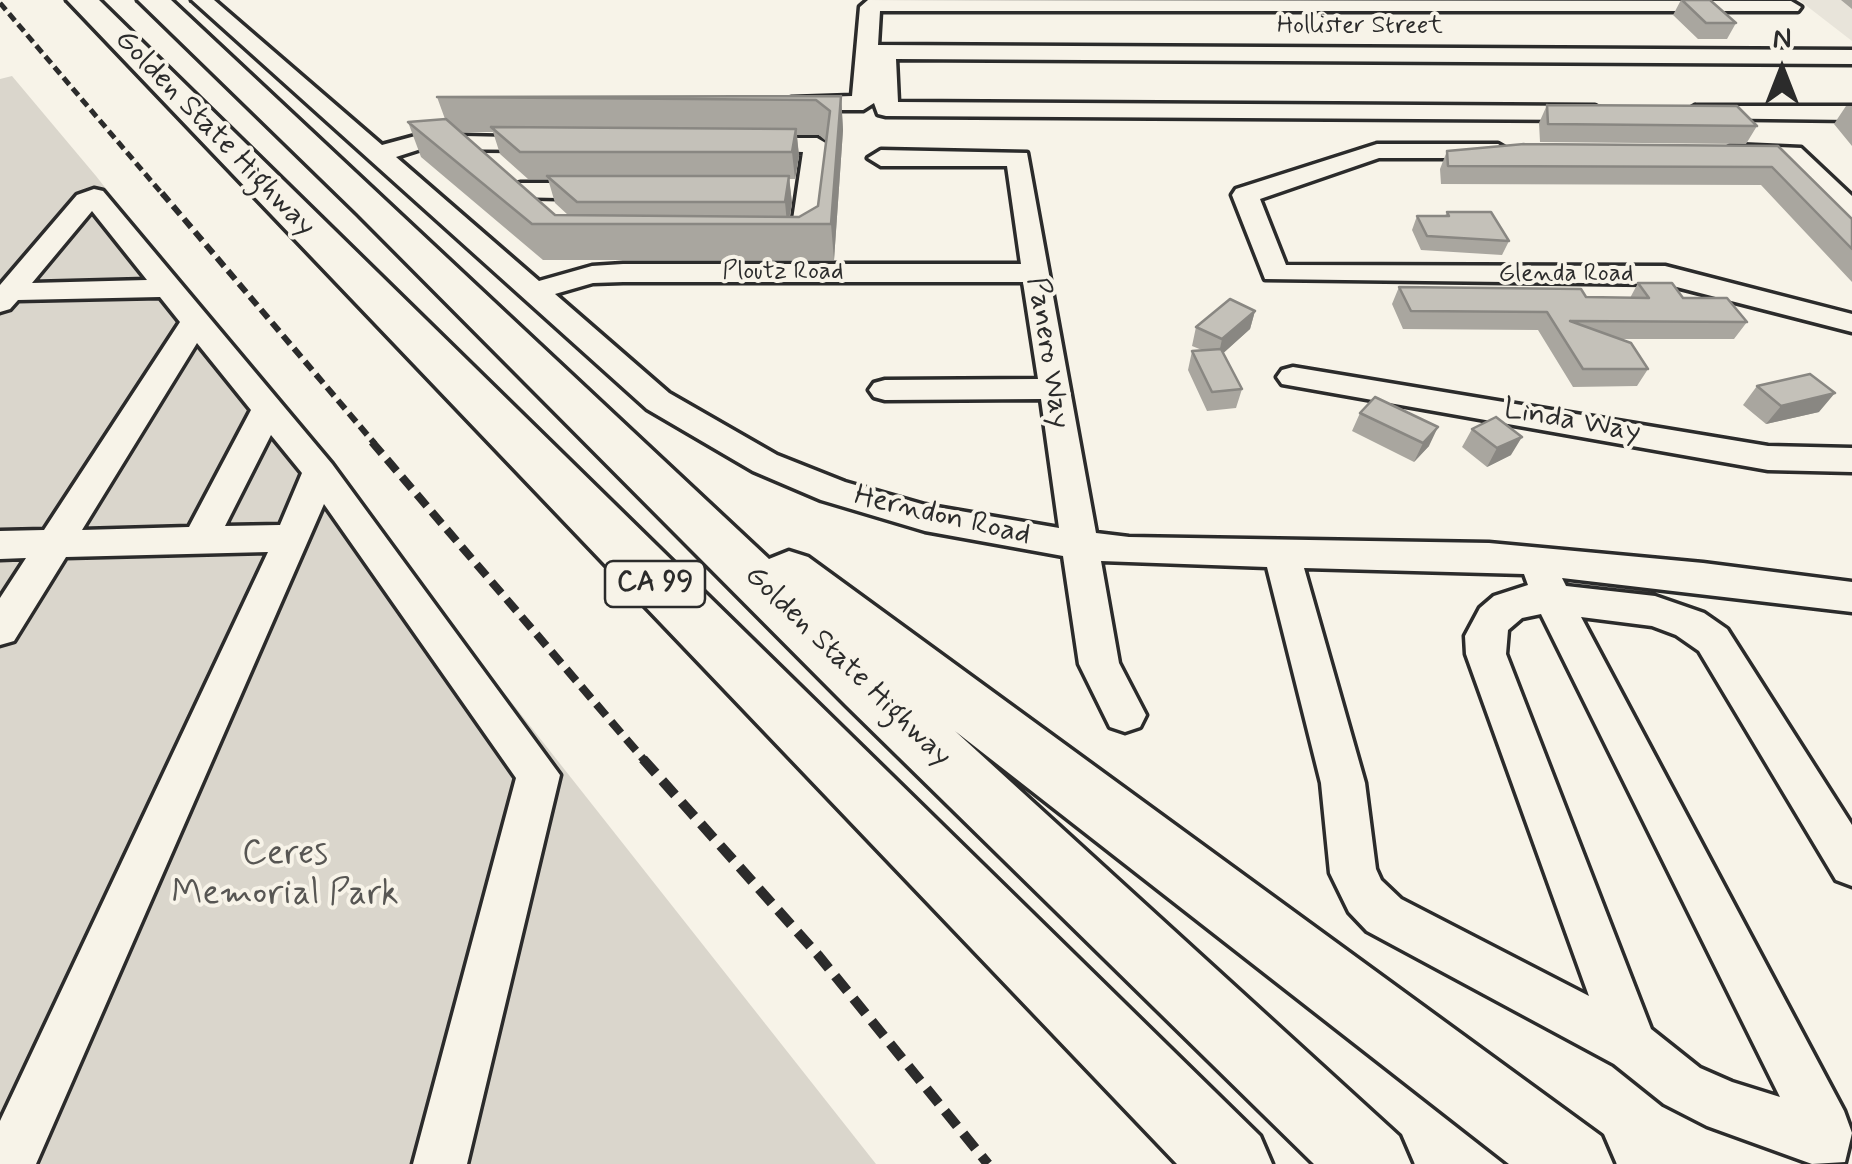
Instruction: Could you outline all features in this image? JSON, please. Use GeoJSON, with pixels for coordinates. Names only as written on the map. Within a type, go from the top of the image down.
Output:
{"type":"FeatureCollection","features":[{"type":"Feature","properties":{"kind":"highway","name":"Golden State Highway"},"geometry":{"type":"LineString","coordinates":[[82,0],[1232,1164]]}},
{"type":"Feature","properties":{"kind":"highway","name":"Golden State Highway"},"geometry":{"type":"LineString","coordinates":[[153,0],[868,688],[1371,1164]]}},
{"type":"Feature","properties":{"kind":"highway"},"geometry":{"type":"LineString","coordinates":[[603,431],[1573,1164]]}},
{"type":"Feature","properties":{"kind":"street","name":"Herndon Road"},"geometry":{"type":"LineString","coordinates":[[202,0],[658,400],[765,463],[833,491],[925,518],[1083,546],[1191,554],[1489,557],[1544,580],[1852,597]]}},
{"type":"Feature","properties":{"kind":"street"},"geometry":{"type":"LineString","coordinates":[[1621,113],[886,109],[870,6],[1364,24],[1794,10]]}},
{"type":"Feature","properties":{"kind":"street"},"geometry":{"type":"LineString","coordinates":[[1364,24],[1418,110]]}},
{"type":"Feature","properties":{"kind":"street","name":"Hollister Street"},"geometry":{"type":"LineString","coordinates":[[878,52],[1364,24],[1852,57]]}},
{"type":"Feature","properties":{"kind":"street"},"geometry":{"type":"LineString","coordinates":[[1852,37],[1828,37],[1852,57]]}},
{"type":"Feature","properties":{"kind":"street"},"geometry":{"type":"LineString","coordinates":[[772,104],[863,104],[878,52]]}},
{"type":"Feature","properties":{"kind":"street"},"geometry":{"type":"LineString","coordinates":[[1678,113],[1852,113]]}},
{"type":"Feature","properties":{"kind":"street"},"geometry":{"type":"LineString","coordinates":[[380,154],[419,142],[563,143]]}},
{"type":"Feature","properties":{"kind":"street"},"geometry":{"type":"LineString","coordinates":[[466,142],[494,168],[614,168]]}},
{"type":"Feature","properties":{"kind":"street"},"geometry":{"type":"LineString","coordinates":[[719,144],[817,146],[805,192],[766,229]]}},
{"type":"Feature","properties":{"kind":"street","name":"Glenda Road"},"geometry":{"type":"LineString","coordinates":[[1516,152],[1377,151],[1245,195],[1275,273],[1665,275],[1852,323]]}},
{"type":"Feature","properties":{"kind":"street"},"geometry":{"type":"LineString","coordinates":[[1713,152],[1792,153],[1852,211]]}},
{"type":"Feature","properties":{"kind":"street","name":"Panero Way"},"geometry":{"type":"LineString","coordinates":[[881,158],[1018,158],[1099,664],[1125,715]]}},
{"type":"Feature","properties":{"kind":"street"},"geometry":{"type":"LineString","coordinates":[[734,168],[805,192]]}},
{"type":"Feature","properties":{"kind":"street"},"geometry":{"type":"LineString","coordinates":[[608,217],[549,217],[514,185],[637,191]]}},
{"type":"Feature","properties":{"kind":"street"},"geometry":{"type":"LineString","coordinates":[[5,297],[94,197],[320,472],[538,775],[440,1164]]}},
{"type":"Feature","properties":{"kind":"street","name":"Ploutz Road"},"geometry":{"type":"LineString","coordinates":[[534,291],[592,275],[624,273],[1034,273]]}},
{"type":"Feature","properties":{"kind":"street"},"geometry":{"type":"LineString","coordinates":[[5,297],[169,288]]}},
{"type":"Feature","properties":{"kind":"street"},"geometry":{"type":"LineString","coordinates":[[0,630],[196,321]]}},
{"type":"Feature","properties":{"kind":"street","name":"Linda Way"},"geometry":{"type":"LineString","coordinates":[[1292,377],[1756,456],[1852,460]]}},
{"type":"Feature","properties":{"kind":"street"},"geometry":{"type":"LineString","coordinates":[[885,390],[1053,389]]}},
{"type":"Feature","properties":{"kind":"street"},"geometry":{"type":"LineString","coordinates":[[200,540],[268,409]]}},
{"type":"Feature","properties":{"kind":"street"},"geometry":{"type":"LineString","coordinates":[[8,1164],[320,472]]}},
{"type":"Feature","properties":{"kind":"street"},"geometry":{"type":"LineString","coordinates":[[0,545],[293,538]]}},
{"type":"Feature","properties":{"kind":"street"},"geometry":{"type":"LineString","coordinates":[[1282,554],[1343,784],[1353,873],[1365,896],[1384,914],[1632,1046],[1682,1086],[1726,1107],[1776,1122],[1839,1152]]}},
{"type":"Feature","properties":{"kind":"street"},"geometry":{"type":"LineString","coordinates":[[1544,580],[1524,600],[1508,606],[1494,619],[1485,636],[1486,654],[1632,1046]]}},
{"type":"Feature","properties":{"kind":"street"},"geometry":{"type":"LineString","coordinates":[[1544,580],[1656,611],[1690,624],[1713,640],[1852,865]]}},
{"type":"Feature","properties":{"kind":"street"},"geometry":{"type":"LineString","coordinates":[[1544,580],[1824,1130],[1839,1152]]}},
{"type":"Feature","properties":{"kind":"shaded area"},"geometry":{"type":"Polygon","coordinates":[[[1799,0],[1852,0],[1852,41],[1799,0]]]}},
{"type":"Feature","properties":{"kind":"green space","name":"Ceres Memorial Park"},"geometry":{"type":"Polygon","coordinates":[[[12,76],[96,176],[876,1164],[0,1164],[0,79],[12,76]]]}},
{"type":"Feature","properties":{"kind":"building"},"geometry":{"type":"Polygon","coordinates":[[[1682,0],[1710,0],[1736,23],[1706,23],[1682,0]]]}},
{"type":"Feature","properties":{"kind":"building"},"geometry":{"type":"Polygon","coordinates":[[[841,96],[831,224],[532,224],[408,122],[446,119],[555,215],[799,217],[818,206],[830,111],[816,100],[437,97],[841,96]]]}},
{"type":"Feature","properties":{"kind":"building"},"geometry":{"type":"Polygon","coordinates":[[[1547,105],[1737,106],[1757,126],[1548,124],[1547,105]]]}},
{"type":"Feature","properties":{"kind":"building"},"geometry":{"type":"Polygon","coordinates":[[[491,127],[796,129],[792,152],[520,152],[491,127]]]}},
{"type":"Feature","properties":{"kind":"building"},"geometry":{"type":"Polygon","coordinates":[[[1524,144],[1778,146],[1852,219],[1852,249],[1772,167],[1448,166],[1447,151],[1524,144]]]}},
{"type":"Feature","properties":{"kind":"building"},"geometry":{"type":"Polygon","coordinates":[[[547,176],[789,176],[785,202],[577,202],[547,176]]]}},
{"type":"Feature","properties":{"kind":"building"},"geometry":{"type":"Polygon","coordinates":[[[1447,212],[1491,212],[1509,241],[1427,236],[1417,216],[1449,216],[1447,212]]]}},
{"type":"Feature","properties":{"kind":"building"},"geometry":{"type":"Polygon","coordinates":[[[1638,283],[1672,283],[1683,298],[1727,298],[1747,322],[1570,321],[1631,343],[1648,369],[1583,369],[1547,312],[1411,311],[1399,287],[1581,289],[1586,297],[1649,298],[1638,283]]]}},
{"type":"Feature","properties":{"kind":"building"},"geometry":{"type":"Polygon","coordinates":[[[1230,299],[1255,311],[1222,339],[1196,327],[1230,299]]]}},
{"type":"Feature","properties":{"kind":"building"},"geometry":{"type":"Polygon","coordinates":[[[1221,349],[1242,389],[1212,392],[1192,351],[1221,349]]]}},
{"type":"Feature","properties":{"kind":"building"},"geometry":{"type":"Polygon","coordinates":[[[1810,374],[1835,393],[1781,406],[1757,386],[1810,374]]]}},
{"type":"Feature","properties":{"kind":"building"},"geometry":{"type":"Polygon","coordinates":[[[1375,397],[1438,427],[1423,443],[1360,413],[1375,397]]]}},
{"type":"Feature","properties":{"kind":"building"},"geometry":{"type":"Polygon","coordinates":[[[1496,417],[1522,437],[1497,448],[1472,429],[1496,417]]]}},
{"type":"Feature","properties":{"kind":"railway"},"geometry":{"type":"LineString","coordinates":[[0,3],[164,196]]}},
{"type":"Feature","properties":{"kind":"railway"},"geometry":{"type":"LineString","coordinates":[[162,193],[375,444]]}},
{"type":"Feature","properties":{"kind":"railway"},"geometry":{"type":"LineString","coordinates":[[372,442],[645,761]]}},
{"type":"Feature","properties":{"kind":"railway"},"geometry":{"type":"LineString","coordinates":[[643,759],[818,955],[988,1164]]}}]}
